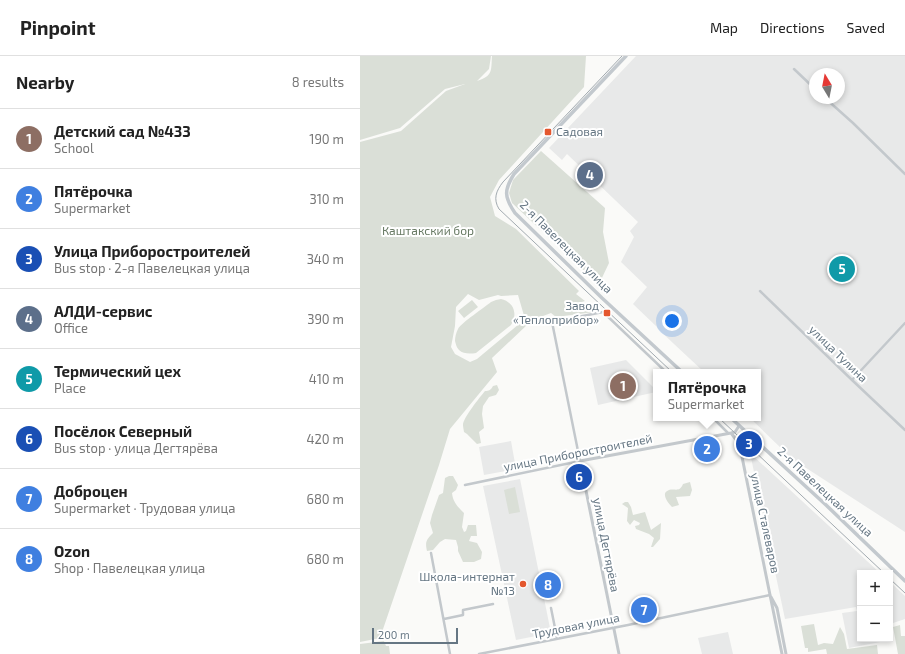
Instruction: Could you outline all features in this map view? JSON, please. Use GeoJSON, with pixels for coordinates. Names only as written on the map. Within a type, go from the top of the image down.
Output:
{"type":"FeatureCollection","features":[{"type":"Feature","properties":{"kind":"main road","name":"2-я Павелецкая улица"},"geometry":{"type":"LineString","coordinates":[[626,56],[514,174],[508,182],[506,197],[516,213],[602,298],[679,369]]}},
{"type":"Feature","properties":{"kind":"main road","name":"2-я Павелецкая улица"},"geometry":{"type":"LineString","coordinates":[[734,421],[826,505],[905,581]]}},
{"type":"Feature","properties":{"kind":"street"},"geometry":{"type":"LineString","coordinates":[[794,69],[809,83]]}},
{"type":"Feature","properties":{"kind":"street"},"geometry":{"type":"LineString","coordinates":[[832,104],[905,174]]}},
{"type":"Feature","properties":{"kind":"street","name":"улица Тулина"},"geometry":{"type":"LineString","coordinates":[[760,291],[905,430]]}},
{"type":"Feature","properties":{"kind":"street","name":"улица Дегтярёва"},"geometry":{"type":"LineString","coordinates":[[619,654],[552,322],[603,312],[663,369]]}},
{"type":"Feature","properties":{"kind":"street"},"geometry":{"type":"LineString","coordinates":[[852,380],[905,323]]}},
{"type":"Feature","properties":{"kind":"street"},"geometry":{"type":"LineString","coordinates":[[716,421],[729,433],[735,432],[739,426]]}},
{"type":"Feature","properties":{"kind":"street","name":"улица Приборостроителей"},"geometry":{"type":"LineString","coordinates":[[465,485],[580,460],[729,433]]}},
{"type":"Feature","properties":{"kind":"street","name":"улица Сталеваров"},"geometry":{"type":"LineString","coordinates":[[729,433],[737,441],[740,448],[782,654]]}},
{"type":"Feature","properties":{"kind":"street"},"geometry":{"type":"LineString","coordinates":[[431,553],[450,654]]}},
{"type":"Feature","properties":{"kind":"street","name":"улица Сталеваров"},"geometry":{"type":"LineString","coordinates":[[770,595],[777,608],[786,654]]}},
{"type":"Feature","properties":{"kind":"street","name":"Трудовая улица"},"geometry":{"type":"LineString","coordinates":[[479,654],[614,628],[770,595]]}},
{"type":"Feature","properties":{"kind":"street"},"geometry":{"type":"LineString","coordinates":[[444,619],[463,615],[463,610],[493,604]]}},
{"type":"Feature","properties":{"kind":"street"},"geometry":{"type":"LineString","coordinates":[[551,608],[557,638]]}},
{"type":"Feature","properties":{"kind":"shaded area"},"geometry":{"type":"Polygon","coordinates":[[[636,56],[905,56],[905,532],[783,453],[784,451],[753,421],[761,421],[761,369],[701,369],[633,304],[647,287],[621,262],[634,237],[630,231],[638,222],[567,154],[562,160],[549,148],[636,56]]]}},
{"type":"Feature","properties":{"kind":"shaded area"},"geometry":{"type":"Polygon","coordinates":[[[626,360],[653,387],[653,393],[598,405],[590,368],[626,360]]]}},
{"type":"Feature","properties":{"kind":"shaded area"},"geometry":{"type":"Polygon","coordinates":[[[511,441],[516,469],[484,475],[479,447],[511,441]]]}},
{"type":"Feature","properties":{"kind":"shaded area"},"geometry":{"type":"Polygon","coordinates":[[[750,453],[877,570],[857,570],[857,611],[856,607],[785,619],[750,453]]]}},
{"type":"Feature","properties":{"kind":"shaded area","name":"Школа-интернат №13"},"geometry":{"type":"Polygon","coordinates":[[[520,479],[551,633],[516,640],[483,486],[520,479]]]}},
{"type":"Feature","properties":{"kind":"shaded area"},"geometry":{"type":"Polygon","coordinates":[[[893,585],[905,596],[905,619],[893,623],[893,585]]]}},
{"type":"Feature","properties":{"kind":"shaded area"},"geometry":{"type":"Polygon","coordinates":[[[857,611],[857,642],[880,642],[849,648],[842,613],[857,611]]]}},
{"type":"Feature","properties":{"kind":"shaded area"},"geometry":{"type":"Polygon","coordinates":[[[728,632],[733,654],[702,654],[698,638],[728,632]]]}},
{"type":"Feature","properties":{"kind":"green space","name":"Каштакский бор"},"geometry":{"type":"Polygon","coordinates":[[[360,56],[491,56],[489,69],[477,81],[489,75],[492,56],[586,56],[584,87],[499,180],[490,197],[495,216],[516,229],[579,291],[576,294],[585,301],[569,307],[592,303],[594,312],[556,317],[551,313],[527,322],[528,324],[492,358],[497,372],[450,429],[380,638],[360,642],[360,142],[401,131],[446,91],[465,84],[445,89],[400,128],[360,140],[360,56]],[[468,294],[456,307],[455,326],[451,347],[455,354],[470,362],[477,359],[525,319],[518,295],[498,295],[479,300],[468,294]]]}},
{"type":"Feature","properties":{"kind":"green space"},"geometry":{"type":"Polygon","coordinates":[[[541,151],[605,208],[603,232],[609,263],[600,282],[593,279],[512,203],[509,193],[513,180],[541,151]]]}},
{"type":"Feature","properties":{"kind":"green space"},"geometry":{"type":"Polygon","coordinates":[[[501,299],[509,303],[514,309],[514,317],[511,325],[476,353],[471,354],[462,352],[457,348],[455,341],[460,326],[491,302],[501,299]]]}},
{"type":"Feature","properties":{"kind":"green space"},"geometry":{"type":"Polygon","coordinates":[[[472,300],[478,307],[464,318],[458,311],[472,300]]]}},
{"type":"Feature","properties":{"kind":"green space"},"geometry":{"type":"Polygon","coordinates":[[[497,385],[499,390],[496,395],[489,397],[483,406],[482,414],[484,428],[479,432],[481,443],[477,444],[464,432],[464,422],[472,408],[485,391],[490,390],[493,386],[497,385]]]}},
{"type":"Feature","properties":{"kind":"green space"},"geometry":{"type":"Polygon","coordinates":[[[453,476],[458,485],[456,490],[452,493],[456,504],[464,513],[462,527],[464,532],[466,531],[468,525],[476,525],[477,536],[471,536],[469,541],[477,543],[482,552],[481,559],[474,562],[463,562],[458,551],[456,540],[445,539],[433,550],[427,551],[427,541],[433,533],[430,523],[432,515],[439,495],[443,493],[445,478],[453,476]]]}},
{"type":"Feature","properties":{"kind":"green space"},"geometry":{"type":"Polygon","coordinates":[[[690,482],[692,490],[690,496],[676,497],[679,505],[672,507],[665,496],[666,491],[678,489],[683,484],[690,482]]]}},
{"type":"Feature","properties":{"kind":"green space"},"geometry":{"type":"Polygon","coordinates":[[[515,487],[520,512],[509,514],[504,490],[515,487]]]}},
{"type":"Feature","properties":{"kind":"green space"},"geometry":{"type":"Polygon","coordinates":[[[628,502],[633,515],[645,512],[651,530],[661,523],[660,539],[653,547],[651,547],[654,538],[649,534],[636,529],[635,526],[639,525],[640,523],[634,520],[630,525],[627,521],[628,508],[622,504],[628,502]]]}},
{"type":"Feature","properties":{"kind":"green space"},"geometry":{"type":"Polygon","coordinates":[[[814,624],[818,645],[824,643],[833,644],[840,627],[844,634],[847,649],[877,645],[878,654],[827,654],[826,649],[808,652],[808,648],[805,648],[801,626],[814,624]]]}},
{"type":"Feature","properties":{"kind":"green space"},"geometry":{"type":"Polygon","coordinates":[[[900,625],[901,636],[905,636],[905,654],[898,654],[893,627],[900,625]]]}},
{"type":"Feature","properties":{"kind":"green space"},"geometry":{"type":"Polygon","coordinates":[[[384,641],[386,646],[389,646],[390,654],[360,654],[360,644],[384,641]]]}},
{"type":"Feature","properties":{"kind":"tram line"},"geometry":{"type":"LineString","coordinates":[[622,56],[503,182],[497,192],[496,202],[499,209],[669,369]]}},
{"type":"Feature","properties":{"kind":"tram line"},"geometry":{"type":"LineString","coordinates":[[722,421],[881,570]]}},
{"type":"Feature","properties":{"kind":"tram line"},"geometry":{"type":"LineString","coordinates":[[893,582],[905,593]]}},
{"type":"Feature","properties":{"kind":"place","name":"Садовая"},"geometry":{"type":"Point","coordinates":[548,132]}},
{"type":"Feature","properties":{"kind":"place","name":"АЛДИ-сервис"},"geometry":{"type":"Point","coordinates":[590,175]}},
{"type":"Feature","properties":{"kind":"place","name":"Термический цех"},"geometry":{"type":"Point","coordinates":[842,269]}},
{"type":"Feature","properties":{"kind":"place","name":"Завод «Теплоприбор»"},"geometry":{"type":"Point","coordinates":[607,313]}},
{"type":"Feature","properties":{"kind":"place","name":"Детский сад №433"},"geometry":{"type":"Point","coordinates":[623,386]}},
{"type":"Feature","properties":{"kind":"place","name":"Улица Приборостроителей"},"geometry":{"type":"Point","coordinates":[749,444]}},
{"type":"Feature","properties":{"kind":"place","name":"Пятёрочка"},"geometry":{"type":"Point","coordinates":[707,449]}},
{"type":"Feature","properties":{"kind":"place","name":"Посёлок Северный"},"geometry":{"type":"Point","coordinates":[579,477]}},
{"type":"Feature","properties":{"kind":"place","name":"Школа-интернат №13"},"geometry":{"type":"Point","coordinates":[523,584]}},
{"type":"Feature","properties":{"kind":"place","name":"Ozon"},"geometry":{"type":"Point","coordinates":[548,585]}},
{"type":"Feature","properties":{"kind":"place","name":"Доброцен"},"geometry":{"type":"Point","coordinates":[644,610]}}]}
